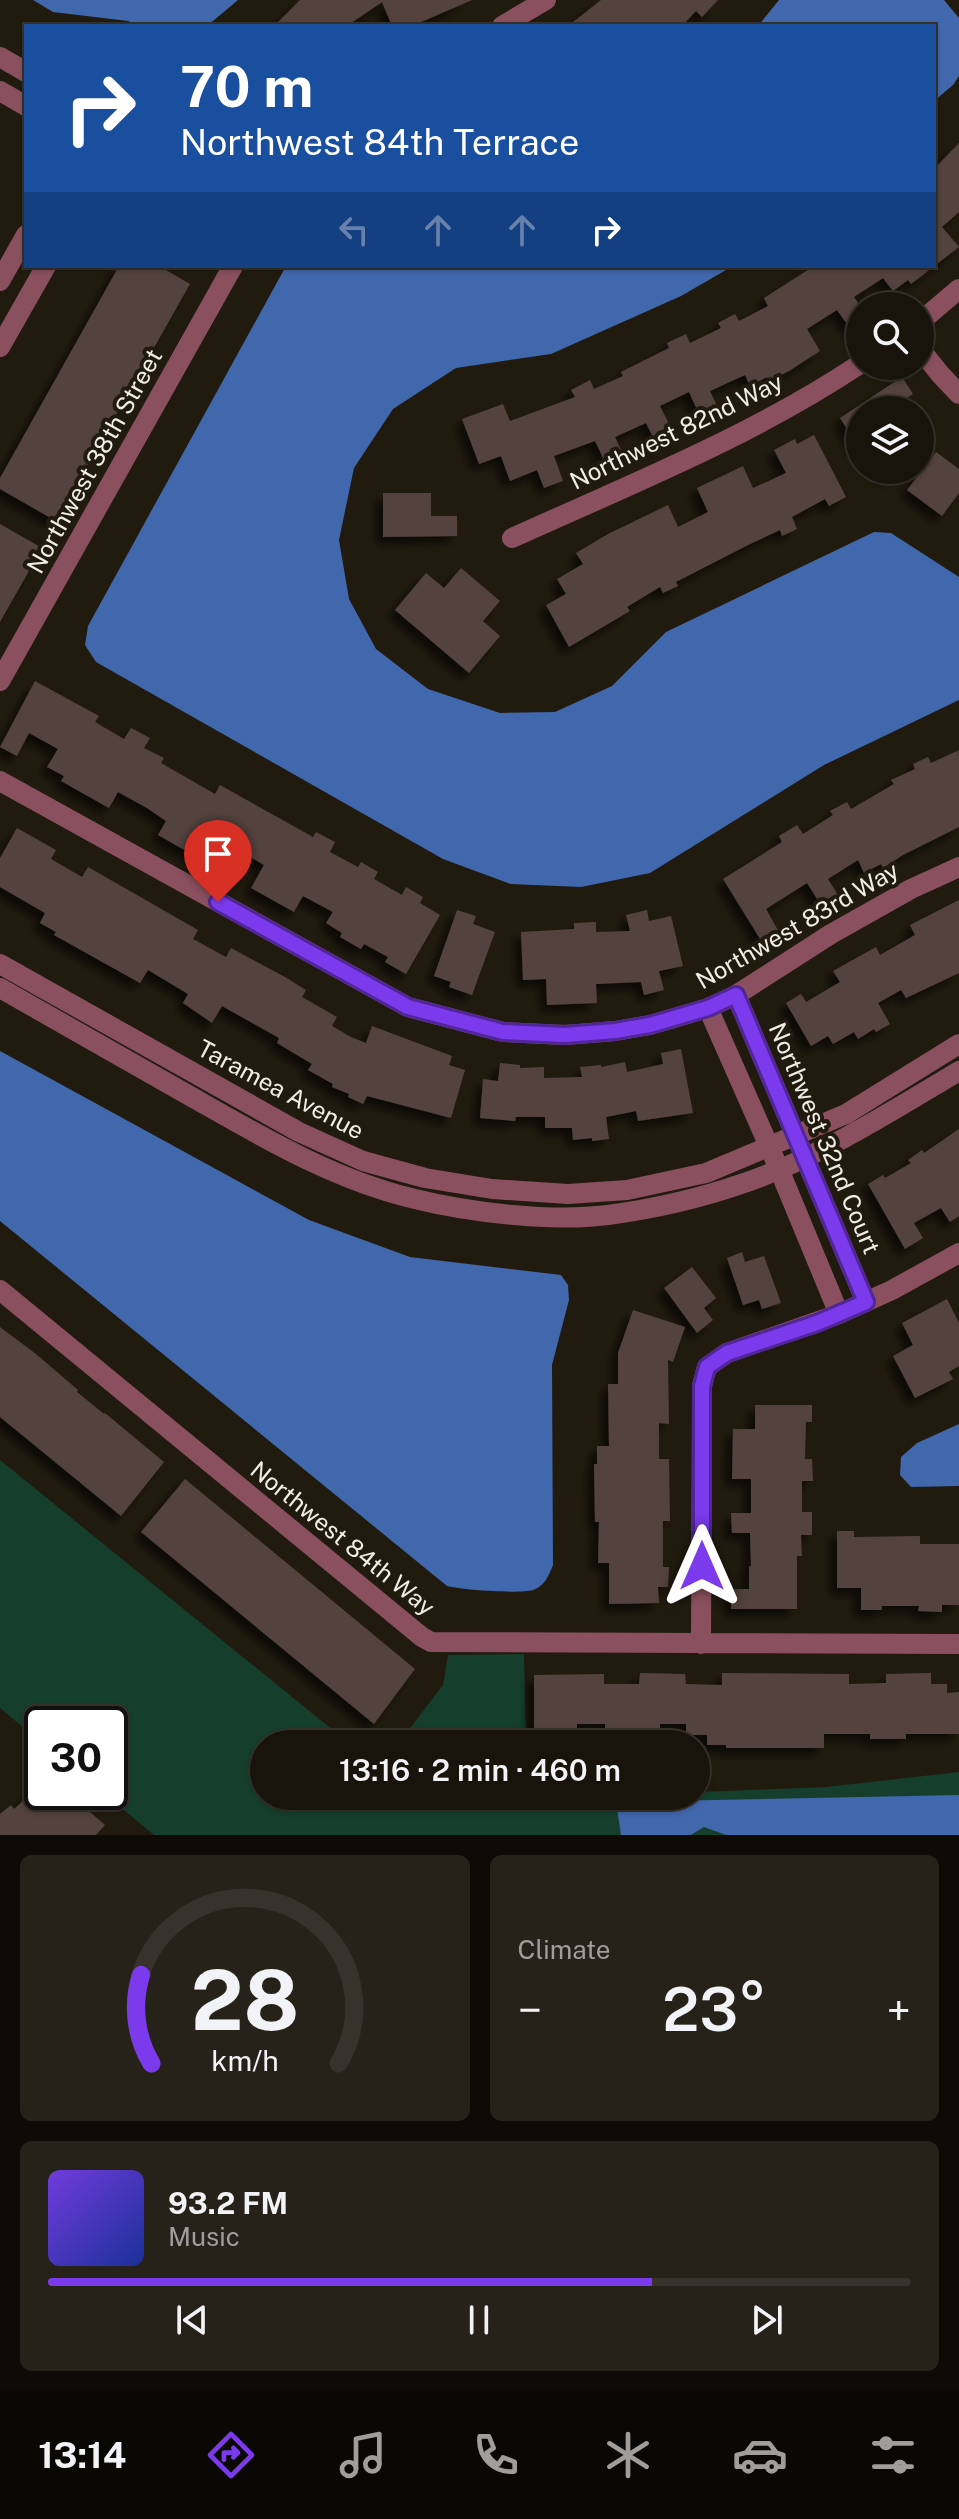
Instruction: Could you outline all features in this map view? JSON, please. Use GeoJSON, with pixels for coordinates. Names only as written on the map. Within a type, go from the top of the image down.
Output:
{"type":"FeatureCollection","features":[{"type":"Feature","properties":{"kind":"street"},"geometry":{"type":"LineString","coordinates":[[505,24],[546,0]]}},
{"type":"Feature","properties":{"kind":"street"},"geometry":{"type":"LineString","coordinates":[[0,57],[24,71]]}},
{"type":"Feature","properties":{"kind":"street"},"geometry":{"type":"LineString","coordinates":[[0,91],[24,105]]}},
{"type":"Feature","properties":{"kind":"street"},"geometry":{"type":"LineString","coordinates":[[0,281],[24,239]]}},
{"type":"Feature","properties":{"kind":"street"},"geometry":{"type":"LineString","coordinates":[[0,347],[45,268]]}},
{"type":"Feature","properties":{"kind":"street","name":"Northwest 38th Street"},"geometry":{"type":"LineString","coordinates":[[0,681],[232,268]]}},
{"type":"Feature","properties":{"kind":"street"},"geometry":{"type":"LineString","coordinates":[[934,310],[959,289]]}},
{"type":"Feature","properties":{"kind":"street"},"geometry":{"type":"LineString","coordinates":[[934,366],[959,394]]}},
{"type":"Feature","properties":{"kind":"street","name":"Northwest 82nd Way"},"geometry":{"type":"LineString","coordinates":[[512,538],[705,451],[846,373]]}},
{"type":"Feature","properties":{"kind":"street","name":"Northwest 83rd Way"},"geometry":{"type":"LineString","coordinates":[[0,781],[408,1007],[503,1032],[565,1035],[615,1031],[650,1025],[708,1008],[736,995],[831,934],[911,889],[959,867]]}},
{"type":"Feature","properties":{"kind":"street","name":"Taramea Avenue"},"geometry":{"type":"LineString","coordinates":[[0,964],[299,1132],[363,1161],[425,1178],[492,1189],[568,1194],[627,1190],[706,1173],[846,1114],[959,1044]]}},
{"type":"Feature","properties":{"kind":"street","name":"Taramea Avenue"},"geometry":{"type":"LineString","coordinates":[[0,988],[282,1148],[353,1179],[415,1199],[480,1211],[543,1216],[607,1215],[674,1202],[743,1183],[850,1135],[959,1071]]}},
{"type":"Feature","properties":{"kind":"street","name":"Northwest 32nd Court"},"geometry":{"type":"LineString","coordinates":[[736,995],[866,1302]]}},
{"type":"Feature","properties":{"kind":"street"},"geometry":{"type":"LineString","coordinates":[[708,1008],[839,1314]]}},
{"type":"Feature","properties":{"kind":"street"},"geometry":{"type":"LineString","coordinates":[[701,1644],[702,1386],[707,1367],[727,1353],[866,1302],[959,1253]]}},
{"type":"Feature","properties":{"kind":"street","name":"Northwest 84th Way"},"geometry":{"type":"LineString","coordinates":[[0,1290],[431,1642],[959,1644]]}},
{"type":"Feature","properties":{"kind":"green space"},"geometry":{"type":"Polygon","coordinates":[[[0,1460],[333,1730],[250,1730],[250,1810],[710,1810],[710,1791],[826,1787],[959,1772],[959,1835],[154,1835],[124,1810],[128,1810],[128,1706],[24,1706],[24,1728],[0,1708],[0,1460]]]}},
{"type":"Feature","properties":{"kind":"green space"},"geometry":{"type":"Polygon","coordinates":[[[524,1654],[526,1730],[409,1730],[443,1685],[448,1655],[524,1654]]]}},
{"type":"Feature","properties":{"kind":"water"},"geometry":{"type":"Polygon","coordinates":[[[33,0],[238,0],[209,24],[135,24],[53,12],[33,0]]]}},
{"type":"Feature","properties":{"kind":"water"},"geometry":{"type":"Polygon","coordinates":[[[779,0],[944,0],[959,18],[959,76],[936,99],[936,24],[760,24],[779,0]]]}},
{"type":"Feature","properties":{"kind":"water"},"geometry":{"type":"Polygon","coordinates":[[[285,268],[730,268],[681,296],[551,354],[456,368],[393,409],[354,468],[339,540],[349,599],[376,649],[428,689],[500,713],[555,712],[612,686],[666,632],[874,532],[891,533],[959,577],[959,700],[824,765],[650,873],[581,887],[511,884],[443,859],[96,662],[85,645],[88,626],[285,268]]]}},
{"type":"Feature","properties":{"kind":"water"},"geometry":{"type":"Polygon","coordinates":[[[0,1051],[309,1220],[410,1257],[561,1275],[568,1285],[569,1300],[552,1365],[553,1565],[544,1583],[533,1590],[515,1592],[447,1586],[0,1221],[0,1051]]]}},
{"type":"Feature","properties":{"kind":"water"},"geometry":{"type":"Polygon","coordinates":[[[959,1424],[959,1486],[911,1487],[900,1475],[901,1457],[917,1443],[959,1424]]]}},
{"type":"Feature","properties":{"kind":"water"},"geometry":{"type":"Polygon","coordinates":[[[959,1795],[959,1835],[726,1835],[704,1827],[691,1835],[621,1835],[617,1810],[710,1810],[710,1800],[959,1795]]]}},
{"type":"Feature","properties":{"kind":"building"},"geometry":{"type":"Polygon","coordinates":[[[300,0],[472,0],[417,24],[391,24],[382,2],[350,24],[276,24],[300,0]]]}},
{"type":"Feature","properties":{"kind":"building"},"geometry":{"type":"Polygon","coordinates":[[[601,0],[718,0],[702,17],[696,11],[684,24],[571,24],[601,0]]]}},
{"type":"Feature","properties":{"kind":"building"},"geometry":{"type":"Polygon","coordinates":[[[959,143],[959,212],[942,227],[959,247],[936,265],[936,167],[959,143]]]}},
{"type":"Feature","properties":{"kind":"building"},"geometry":{"type":"Polygon","coordinates":[[[118,268],[162,268],[190,284],[56,521],[0,489],[0,478],[118,268]]]}},
{"type":"Feature","properties":{"kind":"building"},"geometry":{"type":"Polygon","coordinates":[[[811,268],[932,268],[911,284],[908,280],[893,291],[883,278],[862,292],[846,292],[846,323],[837,310],[807,329],[820,351],[769,381],[767,377],[750,386],[745,375],[710,391],[718,408],[700,416],[689,392],[660,406],[672,430],[654,439],[646,423],[615,437],[623,454],[605,462],[595,441],[554,456],[563,481],[544,488],[537,470],[510,481],[501,456],[479,464],[462,419],[503,404],[510,421],[575,397],[571,390],[590,380],[594,389],[623,376],[621,372],[669,348],[667,343],[686,334],[690,343],[721,328],[718,323],[735,314],[739,321],[768,306],[764,298],[811,268]]]}},
{"type":"Feature","properties":{"kind":"building"},"geometry":{"type":"Polygon","coordinates":[[[897,380],[904,380],[913,394],[910,396],[873,396],[897,380]]]}},
{"type":"Feature","properties":{"kind":"building"},"geometry":{"type":"Polygon","coordinates":[[[814,435],[846,497],[829,506],[825,499],[792,517],[797,529],[782,536],[780,530],[748,545],[676,582],[678,586],[663,593],[660,587],[627,607],[630,611],[569,647],[546,605],[566,594],[557,579],[583,564],[576,553],[668,505],[678,527],[708,512],[697,488],[743,466],[753,488],[786,473],[774,450],[795,439],[797,444],[814,435]]]}},
{"type":"Feature","properties":{"kind":"building"},"geometry":{"type":"Polygon","coordinates":[[[936,452],[959,469],[959,493],[942,516],[907,490],[912,484],[934,484],[936,452]]]}},
{"type":"Feature","properties":{"kind":"building"},"geometry":{"type":"Polygon","coordinates":[[[383,493],[431,493],[431,516],[457,516],[457,536],[383,537],[383,493]]]}},
{"type":"Feature","properties":{"kind":"building"},"geometry":{"type":"Polygon","coordinates":[[[0,524],[42,548],[0,622],[0,524]]]}},
{"type":"Feature","properties":{"kind":"building"},"geometry":{"type":"Polygon","coordinates":[[[461,568],[500,601],[483,621],[500,636],[469,673],[395,610],[426,573],[444,588],[461,568]]]}},
{"type":"Feature","properties":{"kind":"building"},"geometry":{"type":"Polygon","coordinates":[[[35,681],[99,716],[95,722],[124,739],[131,728],[150,738],[144,748],[164,758],[161,763],[215,794],[220,785],[313,837],[316,832],[335,842],[330,852],[358,867],[361,862],[378,872],[374,879],[402,895],[406,887],[423,897],[420,903],[440,915],[406,974],[385,962],[388,957],[364,944],[361,949],[340,937],[342,933],[326,923],[333,912],[303,896],[294,912],[251,888],[264,865],[215,837],[202,860],[158,835],[166,821],[147,808],[118,792],[109,808],[61,781],[64,776],[47,767],[58,749],[29,733],[17,756],[0,747],[35,681]]]}},
{"type":"Feature","properties":{"kind":"building"},"geometry":{"type":"Polygon","coordinates":[[[959,750],[959,827],[883,868],[881,864],[864,873],[858,860],[828,879],[838,895],[821,905],[807,883],[766,909],[779,932],[762,942],[723,879],[782,842],[779,836],[797,825],[803,834],[833,815],[830,811],[847,802],[851,809],[894,784],[891,780],[915,769],[913,764],[928,757],[931,763],[959,750]]]}},
{"type":"Feature","properties":{"kind":"building"},"geometry":{"type":"Polygon","coordinates":[[[17,828],[56,850],[51,859],[82,877],[88,867],[198,930],[193,939],[226,957],[231,948],[306,990],[302,997],[337,1017],[332,1026],[351,1037],[366,1043],[372,1026],[452,1056],[449,1065],[465,1070],[451,1118],[367,1096],[363,1104],[308,1070],[312,1064],[277,1043],[279,1038],[222,1006],[212,1023],[183,1003],[188,994],[148,970],[140,983],[54,935],[56,932],[40,923],[45,913],[0,887],[0,858],[17,828]]]}},
{"type":"Feature","properties":{"kind":"building"},"geometry":{"type":"Polygon","coordinates":[[[959,900],[959,973],[906,998],[901,990],[878,1003],[890,1024],[876,1032],[874,1029],[858,1039],[854,1032],[833,1044],[828,1036],[811,1046],[786,1003],[801,994],[806,1002],[840,982],[833,971],[876,947],[880,955],[915,935],[910,925],[959,900]]]}},
{"type":"Feature","properties":{"kind":"building"},"geometry":{"type":"Polygon","coordinates":[[[457,910],[476,916],[473,924],[495,932],[472,995],[449,987],[451,982],[434,976],[457,910]]]}},
{"type":"Feature","properties":{"kind":"building"},"geometry":{"type":"Polygon","coordinates":[[[647,910],[649,921],[671,916],[683,966],[659,971],[664,990],[644,995],[641,982],[596,984],[597,1003],[547,1005],[546,979],[523,980],[521,932],[574,929],[574,923],[596,922],[596,932],[630,931],[626,915],[647,910]]]}},
{"type":"Feature","properties":{"kind":"building"},"geometry":{"type":"Polygon","coordinates":[[[681,1049],[693,1113],[638,1121],[636,1111],[606,1117],[609,1139],[592,1141],[592,1138],[573,1140],[572,1128],[545,1128],[545,1117],[516,1117],[515,1121],[480,1118],[483,1079],[498,1081],[500,1063],[520,1065],[520,1068],[544,1067],[544,1078],[582,1077],[580,1067],[625,1062],[627,1072],[663,1064],[661,1053],[681,1049]]]}},
{"type":"Feature","properties":{"kind":"building"},"geometry":{"type":"Polygon","coordinates":[[[959,1129],[959,1216],[950,1222],[941,1208],[914,1223],[923,1238],[905,1249],[868,1184],[911,1163],[908,1160],[922,1150],[924,1153],[959,1129]]]}},
{"type":"Feature","properties":{"kind":"building"},"geometry":{"type":"Polygon","coordinates":[[[742,1252],[745,1262],[764,1256],[781,1303],[762,1309],[759,1300],[743,1305],[727,1258],[742,1252]]]}},
{"type":"Feature","properties":{"kind":"building"},"geometry":{"type":"Polygon","coordinates":[[[692,1267],[716,1298],[704,1308],[713,1320],[697,1333],[664,1288],[692,1267]]]}},
{"type":"Feature","properties":{"kind":"building"},"geometry":{"type":"Polygon","coordinates":[[[947,1299],[959,1323],[959,1366],[949,1372],[953,1379],[915,1398],[893,1356],[913,1345],[902,1323],[947,1299]]]}},
{"type":"Feature","properties":{"kind":"building"},"geometry":{"type":"Polygon","coordinates":[[[633,1310],[685,1327],[673,1362],[668,1360],[669,1424],[659,1423],[659,1459],[669,1459],[670,1521],[663,1521],[663,1567],[669,1567],[668,1587],[658,1587],[659,1603],[609,1604],[609,1563],[598,1563],[599,1522],[595,1522],[594,1464],[597,1464],[597,1446],[609,1446],[608,1384],[618,1384],[618,1353],[633,1310]]]}},
{"type":"Feature","properties":{"kind":"building"},"geometry":{"type":"Polygon","coordinates":[[[0,1327],[164,1462],[121,1516],[0,1417],[0,1327]]]}},
{"type":"Feature","properties":{"kind":"building"},"geometry":{"type":"Polygon","coordinates":[[[755,1405],[812,1405],[812,1422],[806,1422],[805,1459],[812,1459],[813,1481],[802,1481],[802,1512],[812,1512],[812,1535],[801,1535],[802,1556],[797,1556],[797,1609],[731,1609],[731,1589],[749,1589],[751,1566],[750,1533],[732,1533],[731,1513],[751,1513],[751,1479],[732,1479],[733,1429],[755,1429],[755,1405]]]}},
{"type":"Feature","properties":{"kind":"building"},"geometry":{"type":"Polygon","coordinates":[[[185,1479],[415,1669],[374,1724],[141,1532],[185,1479]]]}},
{"type":"Feature","properties":{"kind":"building"},"geometry":{"type":"Polygon","coordinates":[[[837,1531],[854,1531],[854,1537],[920,1536],[920,1544],[959,1544],[959,1605],[942,1605],[942,1612],[918,1611],[919,1606],[882,1606],[882,1610],[861,1610],[861,1588],[837,1588],[837,1531]]]}},
{"type":"Feature","properties":{"kind":"building"},"geometry":{"type":"Polygon","coordinates":[[[640,1673],[685,1674],[686,1684],[722,1685],[722,1673],[849,1674],[849,1684],[886,1683],[886,1674],[931,1673],[931,1684],[947,1684],[947,1693],[959,1692],[959,1734],[906,1734],[906,1739],[870,1739],[870,1734],[824,1734],[824,1748],[726,1748],[726,1745],[710,1745],[710,1730],[686,1730],[686,1724],[660,1724],[660,1730],[605,1730],[605,1724],[577,1724],[577,1730],[534,1730],[534,1675],[604,1674],[604,1684],[639,1684],[640,1673]]]}},
{"type":"Feature","properties":{"kind":"building"},"geometry":{"type":"Polygon","coordinates":[[[24,1800],[24,1810],[92,1810],[90,1812],[105,1825],[96,1835],[0,1835],[0,1814],[11,1805],[14,1809],[24,1800]]]}},
{"type":"Feature","properties":{"kind":"route"},"geometry":{"type":"LineString","coordinates":[[218,902],[408,1007],[503,1032],[565,1035],[615,1031],[650,1025],[708,1008],[736,995],[866,1302],[817,1323],[727,1353],[707,1367],[702,1386],[702,1566]]}}]}
